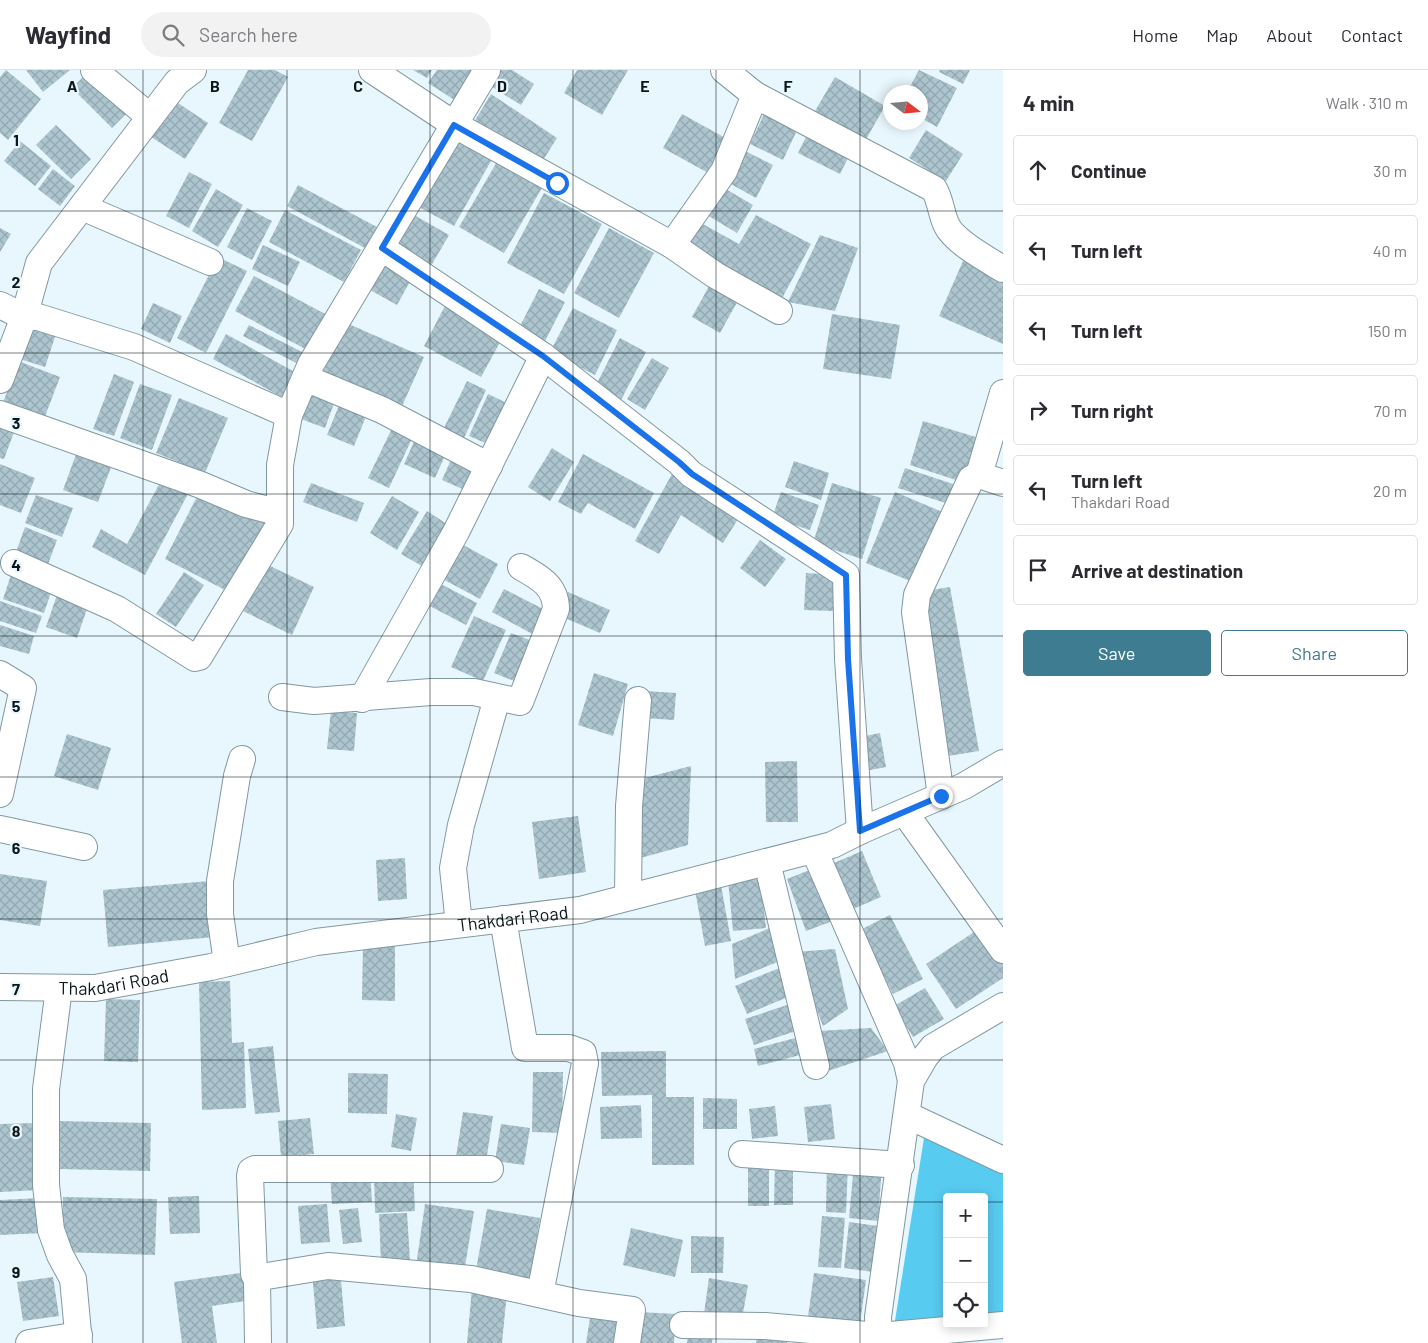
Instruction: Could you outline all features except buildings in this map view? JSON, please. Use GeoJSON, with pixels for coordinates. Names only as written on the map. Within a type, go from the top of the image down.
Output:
{"type":"FeatureCollection","features":[{"type":"Feature","properties":{"kind":"street"},"geometry":{"type":"LineString","coordinates":[[94,70],[150,117]]}},
{"type":"Feature","properties":{"kind":"street"},"geometry":{"type":"LineString","coordinates":[[0,380],[24,317],[39,263],[150,117],[178,82],[193,70]]}},
{"type":"Feature","properties":{"kind":"street"},"geometry":{"type":"LineString","coordinates":[[372,70],[454,125],[672,245],[716,275],[779,311]]}},
{"type":"Feature","properties":{"kind":"street"},"geometry":{"type":"LineString","coordinates":[[14,563],[117,609],[196,658],[199,658],[280,524],[280,465],[289,415],[305,378],[487,70]]}},
{"type":"Feature","properties":{"kind":"street"},"geometry":{"type":"LineString","coordinates":[[724,70],[755,95],[934,189],[940,199],[947,227],[967,246],[1003,269]]}},
{"type":"Feature","properties":{"kind":"street"},"geometry":{"type":"LineString","coordinates":[[672,245],[724,171],[755,95]]}},
{"type":"Feature","properties":{"kind":"street"},"geometry":{"type":"LineString","coordinates":[[82,207],[210,262]]}},
{"type":"Feature","properties":{"kind":"street"},"geometry":{"type":"LineString","coordinates":[[382,248],[543,356],[692,474],[846,575],[848,659],[860,831]]}},
{"type":"Feature","properties":{"kind":"street"},"geometry":{"type":"LineString","coordinates":[[0,305],[24,317],[38,317],[134,347],[289,415]]}},
{"type":"Feature","properties":{"kind":"street"},"geometry":{"type":"LineString","coordinates":[[362,699],[456,532],[543,356]]}},
{"type":"Feature","properties":{"kind":"street"},"geometry":{"type":"LineString","coordinates":[[305,378],[382,410],[489,466]]}},
{"type":"Feature","properties":{"kind":"street"},"geometry":{"type":"LineString","coordinates":[[941,796],[915,612],[917,594],[971,479],[991,479],[1003,393]]}},
{"type":"Feature","properties":{"kind":"street"},"geometry":{"type":"LineString","coordinates":[[0,414],[201,485],[246,504],[280,513]]}},
{"type":"Feature","properties":{"kind":"street"},"geometry":{"type":"LineString","coordinates":[[282,698],[314,701],[362,699],[431,692],[474,692],[520,702],[524,698],[556,609],[556,597],[551,588],[534,574],[521,567]]}},
{"type":"Feature","properties":{"kind":"street"},"geometry":{"type":"LineString","coordinates":[[0,674],[23,688],[0,794]]}},
{"type":"Feature","properties":{"kind":"street"},"geometry":{"type":"LineString","coordinates":[[459,924],[453,868],[461,824],[497,698]]}},
{"type":"Feature","properties":{"kind":"street"},"geometry":{"type":"LineString","coordinates":[[628,897],[629,806],[638,700]]}},
{"type":"Feature","properties":{"kind":"street"},"geometry":{"type":"LineString","coordinates":[[227,963],[220,914],[220,881],[237,776],[242,759]]}},
{"type":"Feature","properties":{"kind":"street","name":"Thakdari Road"},"geometry":{"type":"LineString","coordinates":[[0,987],[95,988],[227,963],[316,942],[580,910],[832,845],[964,786],[1003,762]]}},
{"type":"Feature","properties":{"kind":"street"},"geometry":{"type":"LineString","coordinates":[[905,813],[1003,950]]}},
{"type":"Feature","properties":{"kind":"street"},"geometry":{"type":"LineString","coordinates":[[0,829],[84,847]]}},
{"type":"Feature","properties":{"kind":"street"},"geometry":{"type":"LineString","coordinates":[[814,850],[907,1063],[911,1081],[901,1164],[878,1317],[879,1339]]}},
{"type":"Feature","properties":{"kind":"street"},"geometry":{"type":"LineString","coordinates":[[767,862],[816,1066]]}},
{"type":"Feature","properties":{"kind":"street"},"geometry":{"type":"LineString","coordinates":[[503,919],[525,1048],[569,1048],[582,1053],[585,1063],[540,1294]]}},
{"type":"Feature","properties":{"kind":"street"},"geometry":{"type":"LineString","coordinates":[[29,1343],[79,1339],[73,1279],[60,1255],[51,1230],[46,1186],[46,1089],[59,988]]}},
{"type":"Feature","properties":{"kind":"street"},"geometry":{"type":"LineString","coordinates":[[911,1081],[924,1057],[933,1048],[1003,1006]]}},
{"type":"Feature","properties":{"kind":"street"},"geometry":{"type":"LineString","coordinates":[[907,1115],[1003,1160]]}},
{"type":"Feature","properties":{"kind":"street"},"geometry":{"type":"LineString","coordinates":[[742,1154],[901,1164]]}},
{"type":"Feature","properties":{"kind":"street"},"geometry":{"type":"LineString","coordinates":[[258,1343],[257,1280],[254,1274],[250,1176],[251,1171],[255,1168],[490,1169]]}},
{"type":"Feature","properties":{"kind":"street"},"geometry":{"type":"LineString","coordinates":[[257,1280],[261,1277],[328,1266],[471,1280],[579,1303],[632,1310],[627,1343]]}},
{"type":"Feature","properties":{"kind":"street"},"geometry":{"type":"LineString","coordinates":[[683,1325],[765,1326],[879,1339],[997,1331]]}},
{"type":"Feature","properties":{"kind":"water"},"geometry":{"type":"Polygon","coordinates":[[[924,1138],[1003,1169],[1003,1312],[988,1314],[988,1193],[943,1193],[943,1321],[894,1327],[924,1138]]]}},
{"type":"Feature","properties":{"kind":"route"},"geometry":{"type":"LineString","coordinates":[[557,183],[454,125],[382,248],[543,356],[692,474],[846,575],[848,659],[860,831],[941,796]]}}]}
